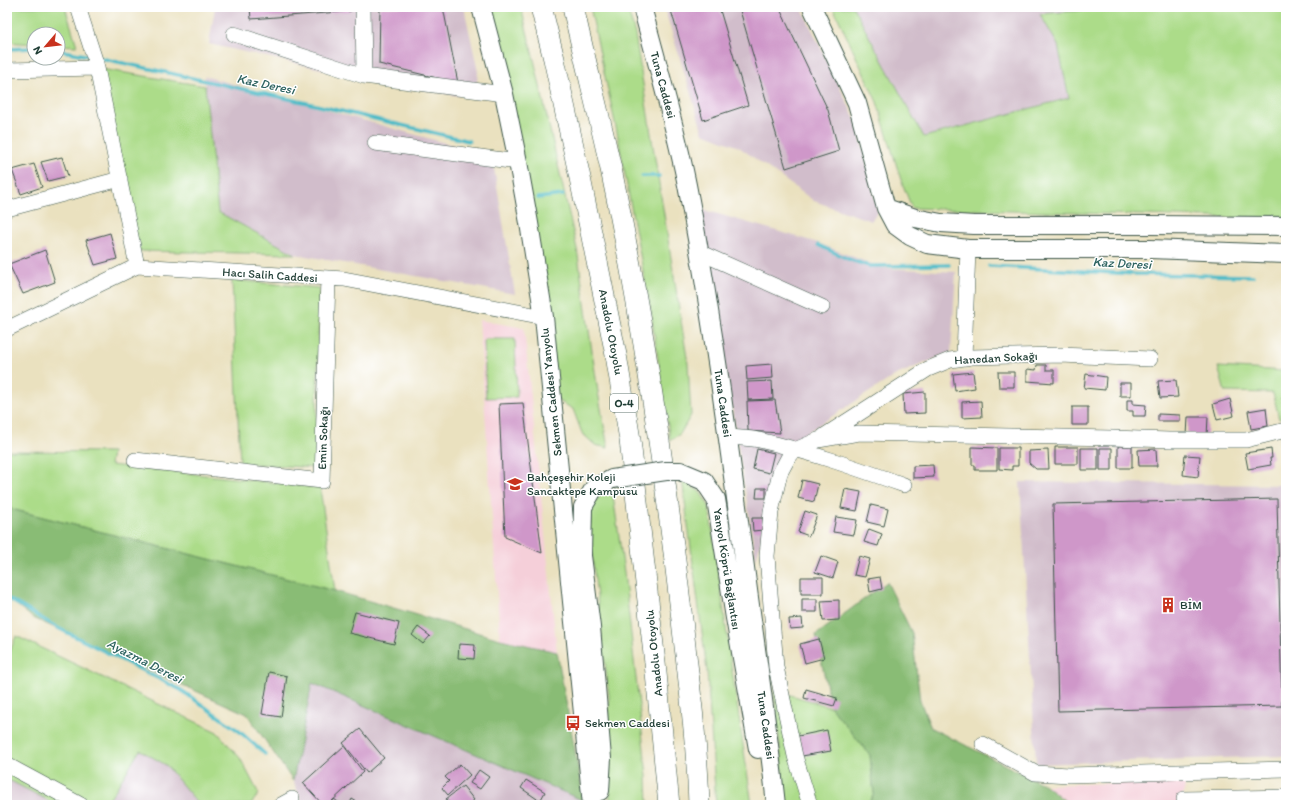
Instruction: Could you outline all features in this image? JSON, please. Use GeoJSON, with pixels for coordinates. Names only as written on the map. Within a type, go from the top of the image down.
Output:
{"type":"FeatureCollection","features":[{"type":"Feature","properties":{"kind":"highway","name":"Anadolu Otoyolu"},"geometry":{"type":"LineString","coordinates":[[541,7],[580,178],[616,355],[630,440],[656,670],[669,805]]}},
{"type":"Feature","properties":{"kind":"highway","name":"O-4"},"geometry":{"type":"LineString","coordinates":[[573,7],[611,169],[639,315],[673,542],[686,654],[699,805]]}},
{"type":"Feature","properties":{"kind":"main road","name":"Sekmen Caddesi Yanyolu"},"geometry":{"type":"LineString","coordinates":[[481,7],[504,94],[518,162],[530,223],[544,317],[592,805]]}},
{"type":"Feature","properties":{"kind":"main road","name":"Tuna Caddesi"},"geometry":{"type":"LineString","coordinates":[[642,7],[672,120],[687,184],[710,316],[770,746],[776,805]]}},
{"type":"Feature","properties":{"kind":"main road"},"geometry":{"type":"LineString","coordinates":[[812,7],[857,103],[886,208],[895,226],[910,236],[927,244],[968,249],[1150,249],[1286,254]]}},
{"type":"Feature","properties":{"kind":"main road"},"geometry":{"type":"LineString","coordinates":[[886,208],[915,218],[941,223],[974,225],[1286,226]]}},
{"type":"Feature","properties":{"kind":"main road","name":"Yanyol Köprü Bağlantısı"},"geometry":{"type":"LineString","coordinates":[[600,805],[602,758],[591,627],[582,556],[583,507],[594,488],[612,479],[666,471],[680,471],[704,481],[716,499],[734,618],[767,805]]}},
{"type":"Feature","properties":{"kind":"street"},"geometry":{"type":"LineString","coordinates":[[78,7],[94,60],[137,266]]}},
{"type":"Feature","properties":{"kind":"street"},"geometry":{"type":"LineString","coordinates":[[363,7],[364,76]]}},
{"type":"Feature","properties":{"kind":"street"},"geometry":{"type":"LineString","coordinates":[[234,34],[364,76],[504,94]]}},
{"type":"Feature","properties":{"kind":"street"},"geometry":{"type":"LineString","coordinates":[[7,70],[94,60]]}},
{"type":"Feature","properties":{"kind":"street"},"geometry":{"type":"LineString","coordinates":[[375,144],[518,162]]}},
{"type":"Feature","properties":{"kind":"street"},"geometry":{"type":"LineString","coordinates":[[8,205],[120,179]]}},
{"type":"Feature","properties":{"kind":"street"},"geometry":{"type":"LineString","coordinates":[[964,358],[968,249]]}},
{"type":"Feature","properties":{"kind":"street"},"geometry":{"type":"LineString","coordinates":[[699,252],[822,307]]}},
{"type":"Feature","properties":{"kind":"street","name":"Hacı Salih Caddesi"},"geometry":{"type":"LineString","coordinates":[[7,329],[137,266],[344,280],[544,317]]}},
{"type":"Feature","properties":{"kind":"street","name":"Emin Sokağı"},"geometry":{"type":"LineString","coordinates":[[135,460],[322,481],[328,278]]}},
{"type":"Feature","properties":{"kind":"street","name":"Hanedan Sokağı"},"geometry":{"type":"LineString","coordinates":[[818,440],[928,369],[950,360],[964,358],[1061,355],[1150,359]]}},
{"type":"Feature","properties":{"kind":"street"},"geometry":{"type":"LineString","coordinates":[[810,805],[795,756],[776,667],[767,556],[771,512],[780,473],[788,458],[795,450],[818,440],[859,432],[1169,440],[1246,440],[1286,430]]}},
{"type":"Feature","properties":{"kind":"street"},"geometry":{"type":"LineString","coordinates":[[728,437],[758,440],[795,450],[856,468],[904,485]]}},
{"type":"Feature","properties":{"kind":"street"},"geometry":{"type":"LineString","coordinates":[[983,744],[1035,773],[1069,775],[1286,768]]}},
{"type":"Feature","properties":{"kind":"street"},"geometry":{"type":"LineString","coordinates":[[7,765],[80,805]]}},
{"type":"Feature","properties":{"kind":"street"},"geometry":{"type":"LineString","coordinates":[[1184,799],[1286,797]]}},
{"type":"Feature","properties":{"kind":"shaded area"},"geometry":{"type":"Polygon","coordinates":[[[215,7],[464,7],[478,72],[477,82],[459,96],[370,80],[209,44],[215,7]]]}},
{"type":"Feature","properties":{"kind":"shaded area"},"geometry":{"type":"Polygon","coordinates":[[[664,7],[801,7],[857,123],[878,212],[871,221],[814,201],[739,147],[703,133],[664,7]]]}},
{"type":"Feature","properties":{"kind":"shaded area"},"geometry":{"type":"Polygon","coordinates":[[[853,7],[1121,7],[1040,14],[1058,44],[1069,98],[924,137],[853,7]]]}},
{"type":"Feature","properties":{"kind":"shaded area"},"geometry":{"type":"Polygon","coordinates":[[[204,76],[492,156],[515,294],[295,254],[218,212],[204,76]]]}},
{"type":"Feature","properties":{"kind":"shaded area"},"geometry":{"type":"Polygon","coordinates":[[[697,208],[815,242],[882,268],[956,272],[951,352],[896,375],[803,435],[780,465],[756,560],[734,419],[697,208]]]}},
{"type":"Feature","properties":{"kind":"shaded area","name":"Bahçeşehir Koleji Sancaktepe Kampüsü"},"geometry":{"type":"Polygon","coordinates":[[[479,320],[524,328],[557,652],[500,639],[479,320]]]}},
{"type":"Feature","properties":{"kind":"shaded area","name":"BİM"},"geometry":{"type":"Polygon","coordinates":[[[1020,482],[1286,485],[1286,756],[1036,764],[1020,482]]]}},
{"type":"Feature","properties":{"kind":"shaded area"},"geometry":{"type":"Polygon","coordinates":[[[312,682],[584,801],[584,805],[303,805],[293,781],[312,682]]]}},
{"type":"Feature","properties":{"kind":"shaded area"},"geometry":{"type":"Polygon","coordinates":[[[140,750],[166,765],[199,805],[106,805],[140,750]]]}},
{"type":"Feature","properties":{"kind":"shaded area"},"geometry":{"type":"Polygon","coordinates":[[[7,779],[57,805],[7,805],[7,779]]]}},
{"type":"Feature","properties":{"kind":"shaded area"},"geometry":{"type":"Polygon","coordinates":[[[1186,781],[1181,805],[1070,805],[1045,785],[1186,781]]]}},
{"type":"Feature","properties":{"kind":"green space"},"geometry":{"type":"Polygon","coordinates":[[[7,7],[65,7],[77,46],[66,45],[66,26],[26,26],[26,43],[7,42],[7,7]]]}},
{"type":"Feature","properties":{"kind":"green space"},"geometry":{"type":"Polygon","coordinates":[[[484,7],[521,7],[577,249],[598,392],[608,448],[595,445],[582,433],[573,409],[557,400],[484,7]]]}},
{"type":"Feature","properties":{"kind":"green space"},"geometry":{"type":"Polygon","coordinates":[[[590,7],[627,7],[635,34],[688,364],[691,415],[680,434],[670,440],[651,313],[617,132],[590,7]]]}},
{"type":"Feature","properties":{"kind":"green space"},"geometry":{"type":"Polygon","coordinates":[[[833,7],[853,7],[924,137],[1069,98],[1058,45],[1040,14],[1121,7],[1286,7],[1286,218],[1273,219],[912,208],[901,180],[877,102],[833,7]]]}},
{"type":"Feature","properties":{"kind":"green space"},"geometry":{"type":"Polygon","coordinates":[[[101,69],[205,86],[218,212],[295,254],[135,251],[101,69]]]}},
{"type":"Feature","properties":{"kind":"green space"},"geometry":{"type":"Polygon","coordinates":[[[232,280],[319,288],[316,468],[240,463],[232,280]]]}},
{"type":"Feature","properties":{"kind":"green space"},"geometry":{"type":"Polygon","coordinates":[[[484,339],[515,339],[517,397],[486,398],[484,339]]]}},
{"type":"Feature","properties":{"kind":"green space"},"geometry":{"type":"Polygon","coordinates":[[[1218,367],[1286,371],[1286,418],[1279,419],[1273,393],[1225,392],[1218,367]]]}},
{"type":"Feature","properties":{"kind":"green space"},"geometry":{"type":"Polygon","coordinates":[[[1286,435],[1286,485],[1281,486],[1280,436],[1286,435]]]}},
{"type":"Feature","properties":{"kind":"green space"},"geometry":{"type":"Polygon","coordinates":[[[7,451],[112,452],[110,465],[320,488],[335,591],[7,508],[7,451]]]}},
{"type":"Feature","properties":{"kind":"green space"},"geometry":{"type":"Polygon","coordinates":[[[682,479],[700,492],[709,506],[752,805],[716,805],[707,671],[682,479]]]}},
{"type":"Feature","properties":{"kind":"green space"},"geometry":{"type":"Polygon","coordinates":[[[612,488],[624,572],[647,776],[648,805],[610,805],[609,696],[589,530],[592,505],[602,493],[612,488]]]}},
{"type":"Feature","properties":{"kind":"green space"},"geometry":{"type":"Polygon","coordinates":[[[7,508],[335,591],[500,639],[557,652],[584,801],[312,683],[293,781],[247,714],[33,618],[7,597],[7,508]]]}},
{"type":"Feature","properties":{"kind":"green space"},"geometry":{"type":"Polygon","coordinates":[[[887,582],[912,633],[920,701],[931,728],[1045,785],[1070,805],[867,805],[874,794],[870,755],[831,707],[816,635],[887,582]]]}},
{"type":"Feature","properties":{"kind":"green space"},"geometry":{"type":"Polygon","coordinates":[[[16,636],[217,732],[240,758],[259,794],[250,805],[199,805],[166,765],[140,750],[106,805],[57,805],[7,779],[7,659],[16,636]]]}},
{"type":"Feature","properties":{"kind":"green space"},"geometry":{"type":"Polygon","coordinates":[[[774,690],[831,707],[870,755],[874,794],[867,805],[786,805],[774,690]]]}},
{"type":"Feature","properties":{"kind":"building"},"geometry":{"type":"Polygon","coordinates":[[[250,7],[351,7],[351,11],[251,19],[250,7]]]}},
{"type":"Feature","properties":{"kind":"building"},"geometry":{"type":"Polygon","coordinates":[[[380,7],[443,7],[458,83],[379,64],[380,7]]]}},
{"type":"Feature","properties":{"kind":"building"},"geometry":{"type":"Polygon","coordinates":[[[670,7],[719,7],[748,105],[703,120],[670,7]]]}},
{"type":"Feature","properties":{"kind":"building"},"geometry":{"type":"Polygon","coordinates":[[[739,7],[779,7],[828,110],[839,151],[786,168],[739,7]]]}},
{"type":"Feature","properties":{"kind":"building"},"geometry":{"type":"Polygon","coordinates":[[[62,157],[68,176],[48,181],[41,162],[62,157]]]}},
{"type":"Feature","properties":{"kind":"building"},"geometry":{"type":"Polygon","coordinates":[[[34,164],[42,187],[21,194],[12,170],[34,164]]]}},
{"type":"Feature","properties":{"kind":"building"},"geometry":{"type":"Polygon","coordinates":[[[110,233],[117,259],[95,265],[86,240],[110,233]]]}},
{"type":"Feature","properties":{"kind":"building"},"geometry":{"type":"Polygon","coordinates":[[[45,250],[55,282],[23,294],[9,264],[45,250]]]}},
{"type":"Feature","properties":{"kind":"building"},"geometry":{"type":"Polygon","coordinates":[[[772,364],[773,378],[747,380],[746,366],[772,364]]]}},
{"type":"Feature","properties":{"kind":"building"},"geometry":{"type":"Polygon","coordinates":[[[1037,365],[1046,365],[1046,370],[1054,370],[1054,383],[1027,381],[1027,369],[1036,370],[1037,365]]]}},
{"type":"Feature","properties":{"kind":"building"},"geometry":{"type":"Polygon","coordinates":[[[973,372],[975,388],[955,391],[953,374],[973,372]]]}},
{"type":"Feature","properties":{"kind":"building"},"geometry":{"type":"Polygon","coordinates":[[[998,372],[1014,372],[1014,387],[999,387],[998,372]]]}},
{"type":"Feature","properties":{"kind":"building"},"geometry":{"type":"Polygon","coordinates":[[[1086,374],[1106,377],[1105,390],[1084,388],[1086,374]]]}},
{"type":"Feature","properties":{"kind":"building"},"geometry":{"type":"Polygon","coordinates":[[[1176,380],[1178,397],[1160,398],[1158,381],[1176,380]]]}},
{"type":"Feature","properties":{"kind":"building"},"geometry":{"type":"Polygon","coordinates":[[[772,381],[773,399],[748,400],[747,382],[772,381]]]}},
{"type":"Feature","properties":{"kind":"building"},"geometry":{"type":"Polygon","coordinates":[[[1120,383],[1131,383],[1131,396],[1120,396],[1120,383]]]}},
{"type":"Feature","properties":{"kind":"building"},"geometry":{"type":"Polygon","coordinates":[[[1286,391],[1286,410],[1282,398],[1285,397],[1284,392],[1286,391]]]}},
{"type":"Feature","properties":{"kind":"building"},"geometry":{"type":"Polygon","coordinates":[[[925,392],[925,413],[904,414],[903,394],[925,392]]]}},
{"type":"Feature","properties":{"kind":"building"},"geometry":{"type":"Polygon","coordinates":[[[1230,399],[1234,416],[1217,420],[1213,404],[1230,399]]]}},
{"type":"Feature","properties":{"kind":"building"},"geometry":{"type":"Polygon","coordinates":[[[775,400],[780,433],[748,431],[747,401],[775,400]]]}},
{"type":"Feature","properties":{"kind":"building"},"geometry":{"type":"Polygon","coordinates":[[[1127,400],[1133,400],[1133,404],[1146,405],[1145,416],[1133,416],[1133,411],[1127,411],[1127,400]]]}},
{"type":"Feature","properties":{"kind":"building"},"geometry":{"type":"Polygon","coordinates":[[[981,401],[982,417],[962,418],[962,402],[981,401]]]}},
{"type":"Feature","properties":{"kind":"building"},"geometry":{"type":"Polygon","coordinates":[[[523,403],[542,553],[505,537],[499,404],[523,403]]]}},
{"type":"Feature","properties":{"kind":"building"},"geometry":{"type":"Polygon","coordinates":[[[1072,407],[1088,407],[1088,425],[1072,425],[1072,407]]]}},
{"type":"Feature","properties":{"kind":"building"},"geometry":{"type":"Polygon","coordinates":[[[1266,408],[1268,426],[1251,429],[1248,411],[1266,408]]]}},
{"type":"Feature","properties":{"kind":"building"},"geometry":{"type":"Polygon","coordinates":[[[1158,414],[1180,415],[1180,421],[1158,421],[1158,414]]]}},
{"type":"Feature","properties":{"kind":"building"},"geometry":{"type":"Polygon","coordinates":[[[1188,417],[1208,417],[1207,436],[1187,436],[1188,417]]]}},
{"type":"Feature","properties":{"kind":"building"},"geometry":{"type":"Polygon","coordinates":[[[1118,446],[1132,446],[1132,468],[1118,468],[1118,446]]]}},
{"type":"Feature","properties":{"kind":"building"},"geometry":{"type":"Polygon","coordinates":[[[972,447],[997,448],[997,470],[975,470],[975,465],[972,465],[972,447]]]}},
{"type":"Feature","properties":{"kind":"building"},"geometry":{"type":"Polygon","coordinates":[[[1055,447],[1078,447],[1078,464],[1055,464],[1055,447]]]}},
{"type":"Feature","properties":{"kind":"building"},"geometry":{"type":"Polygon","coordinates":[[[999,448],[1018,448],[1018,466],[1012,466],[1012,470],[999,469],[999,448]]]}},
{"type":"Feature","properties":{"kind":"building"},"geometry":{"type":"Polygon","coordinates":[[[1081,448],[1098,448],[1098,470],[1081,470],[1081,448]]]}},
{"type":"Feature","properties":{"kind":"building"},"geometry":{"type":"Polygon","coordinates":[[[1100,448],[1112,448],[1112,470],[1100,470],[1100,448]]]}},
{"type":"Feature","properties":{"kind":"building"},"geometry":{"type":"Polygon","coordinates":[[[757,449],[774,453],[769,473],[753,469],[757,449]]]}},
{"type":"Feature","properties":{"kind":"building"},"geometry":{"type":"Polygon","coordinates":[[[1156,449],[1157,466],[1139,466],[1138,450],[1156,449]]]}},
{"type":"Feature","properties":{"kind":"building"},"geometry":{"type":"Polygon","coordinates":[[[1271,449],[1271,465],[1248,469],[1245,453],[1271,449]]]}},
{"type":"Feature","properties":{"kind":"building"},"geometry":{"type":"Polygon","coordinates":[[[1048,450],[1049,469],[1036,469],[1029,463],[1029,451],[1048,450]]]}},
{"type":"Feature","properties":{"kind":"building"},"geometry":{"type":"Polygon","coordinates":[[[1185,455],[1200,456],[1198,477],[1183,475],[1185,455]]]}},
{"type":"Feature","properties":{"kind":"building"},"geometry":{"type":"Polygon","coordinates":[[[933,465],[934,477],[913,478],[913,466],[933,465]]]}},
{"type":"Feature","properties":{"kind":"building"},"geometry":{"type":"Polygon","coordinates":[[[802,480],[818,484],[814,502],[798,498],[802,480]]]}},
{"type":"Feature","properties":{"kind":"building"},"geometry":{"type":"Polygon","coordinates":[[[757,488],[766,488],[766,498],[756,498],[757,488]]]}},
{"type":"Feature","properties":{"kind":"building"},"geometry":{"type":"Polygon","coordinates":[[[845,489],[861,492],[857,511],[841,508],[845,489]]]}},
{"type":"Feature","properties":{"kind":"building","name":"BİM"},"geometry":{"type":"Polygon","coordinates":[[[1277,499],[1282,706],[1058,711],[1053,504],[1277,499]]]}},
{"type":"Feature","properties":{"kind":"building"},"geometry":{"type":"Polygon","coordinates":[[[871,505],[888,509],[884,526],[867,522],[871,505]]]}},
{"type":"Feature","properties":{"kind":"building"},"geometry":{"type":"Polygon","coordinates":[[[805,511],[817,515],[809,536],[798,532],[805,511]]]}},
{"type":"Feature","properties":{"kind":"building"},"geometry":{"type":"Polygon","coordinates":[[[836,517],[857,520],[854,535],[833,532],[836,517]]]}},
{"type":"Feature","properties":{"kind":"building"},"geometry":{"type":"Polygon","coordinates":[[[752,518],[763,518],[763,530],[753,531],[752,518]]]}},
{"type":"Feature","properties":{"kind":"building"},"geometry":{"type":"Polygon","coordinates":[[[869,529],[882,534],[878,546],[864,542],[869,529]]]}},
{"type":"Feature","properties":{"kind":"building"},"geometry":{"type":"Polygon","coordinates":[[[821,556],[838,562],[833,578],[815,572],[821,556]]]}},
{"type":"Feature","properties":{"kind":"building"},"geometry":{"type":"Polygon","coordinates":[[[859,556],[870,559],[865,577],[854,575],[859,556]]]}},
{"type":"Feature","properties":{"kind":"building"},"geometry":{"type":"Polygon","coordinates":[[[801,577],[823,577],[823,594],[801,594],[801,577]]]}},
{"type":"Feature","properties":{"kind":"building"},"geometry":{"type":"Polygon","coordinates":[[[880,577],[882,589],[870,592],[868,579],[880,577]]]}},
{"type":"Feature","properties":{"kind":"building"},"geometry":{"type":"Polygon","coordinates":[[[802,599],[817,599],[817,612],[802,612],[802,599]]]}},
{"type":"Feature","properties":{"kind":"building"},"geometry":{"type":"Polygon","coordinates":[[[839,600],[839,620],[823,621],[821,601],[839,600]]]}},
{"type":"Feature","properties":{"kind":"building"},"geometry":{"type":"Polygon","coordinates":[[[355,612],[399,623],[394,644],[349,633],[355,612]]]}},
{"type":"Feature","properties":{"kind":"building"},"geometry":{"type":"Polygon","coordinates":[[[802,618],[803,628],[790,629],[789,619],[802,618]]]}},
{"type":"Feature","properties":{"kind":"building"},"geometry":{"type":"Polygon","coordinates":[[[418,627],[430,636],[423,644],[412,635],[418,627]]]}},
{"type":"Feature","properties":{"kind":"building"},"geometry":{"type":"Polygon","coordinates":[[[819,639],[824,658],[805,663],[800,644],[819,639]]]}},
{"type":"Feature","properties":{"kind":"building"},"geometry":{"type":"Polygon","coordinates":[[[459,644],[475,645],[474,659],[458,658],[459,644]]]}},
{"type":"Feature","properties":{"kind":"building"},"geometry":{"type":"Polygon","coordinates":[[[269,672],[287,676],[281,717],[262,714],[269,672]]]}},
{"type":"Feature","properties":{"kind":"building"},"geometry":{"type":"Polygon","coordinates":[[[806,689],[837,698],[834,706],[804,698],[806,689]]]}},
{"type":"Feature","properties":{"kind":"building"},"geometry":{"type":"Polygon","coordinates":[[[360,729],[384,758],[367,773],[343,743],[360,729]]]}},
{"type":"Feature","properties":{"kind":"building"},"geometry":{"type":"Polygon","coordinates":[[[827,730],[831,751],[802,756],[798,736],[827,730]]]}},
{"type":"Feature","properties":{"kind":"building"},"geometry":{"type":"Polygon","coordinates":[[[344,746],[363,772],[328,805],[323,805],[303,783],[344,746]]]}},
{"type":"Feature","properties":{"kind":"building"},"geometry":{"type":"Polygon","coordinates":[[[460,764],[470,775],[448,795],[442,788],[449,781],[445,777],[460,764]]]}},
{"type":"Feature","properties":{"kind":"building"},"geometry":{"type":"Polygon","coordinates":[[[479,770],[489,777],[480,789],[470,783],[479,770]]]}},
{"type":"Feature","properties":{"kind":"building"},"geometry":{"type":"Polygon","coordinates":[[[526,780],[545,792],[540,801],[521,788],[526,780]]]}},
{"type":"Feature","properties":{"kind":"building"},"geometry":{"type":"Polygon","coordinates":[[[463,786],[474,800],[468,805],[451,805],[446,799],[463,786]]]}},
{"type":"Feature","properties":{"kind":"building"},"geometry":{"type":"Polygon","coordinates":[[[334,799],[342,805],[330,805],[334,799]]]}},
{"type":"Feature","properties":{"kind":"building"},"geometry":{"type":"Polygon","coordinates":[[[352,799],[362,805],[349,805],[352,799]]]}},
{"type":"Feature","properties":{"kind":"waterway","name":"Kaz Deresi"},"geometry":{"type":"LineString","coordinates":[[7,49],[26,48]]}},
{"type":"Feature","properties":{"kind":"waterway","name":"Kaz Deresi"},"geometry":{"type":"LineString","coordinates":[[66,52],[90,56]]}},
{"type":"Feature","properties":{"kind":"waterway","name":"Kaz Deresi"},"geometry":{"type":"LineString","coordinates":[[100,58],[303,102],[469,141]]}},
{"type":"Feature","properties":{"kind":"waterway","name":"Kaz Deresi"},"geometry":{"type":"LineString","coordinates":[[642,176],[659,176]]}},
{"type":"Feature","properties":{"kind":"waterway","name":"Kaz Deresi"},"geometry":{"type":"LineString","coordinates":[[538,198],[563,195]]}},
{"type":"Feature","properties":{"kind":"waterway","name":"Kaz Deresi"},"geometry":{"type":"LineString","coordinates":[[818,245],[848,259],[869,266],[949,265]]}},
{"type":"Feature","properties":{"kind":"waterway","name":"Kaz Deresi"},"geometry":{"type":"LineString","coordinates":[[989,266],[1135,274],[1253,276]]}},
{"type":"Feature","properties":{"kind":"waterway","name":"Ayazma Deresi"},"geometry":{"type":"LineString","coordinates":[[7,598],[58,628],[181,690],[239,731],[265,754]]}},
{"type":"Feature","properties":{"kind":"place","name":"Bahçeşehir Koleji Sancaktepe Kampüsü"},"geometry":{"type":"Point","coordinates":[515,484]}},
{"type":"Feature","properties":{"kind":"place","name":"BİM"},"geometry":{"type":"Point","coordinates":[1168,605]}},
{"type":"Feature","properties":{"kind":"place","name":"Sekmen Caddesi"},"geometry":{"type":"Point","coordinates":[573,723]}}]}
